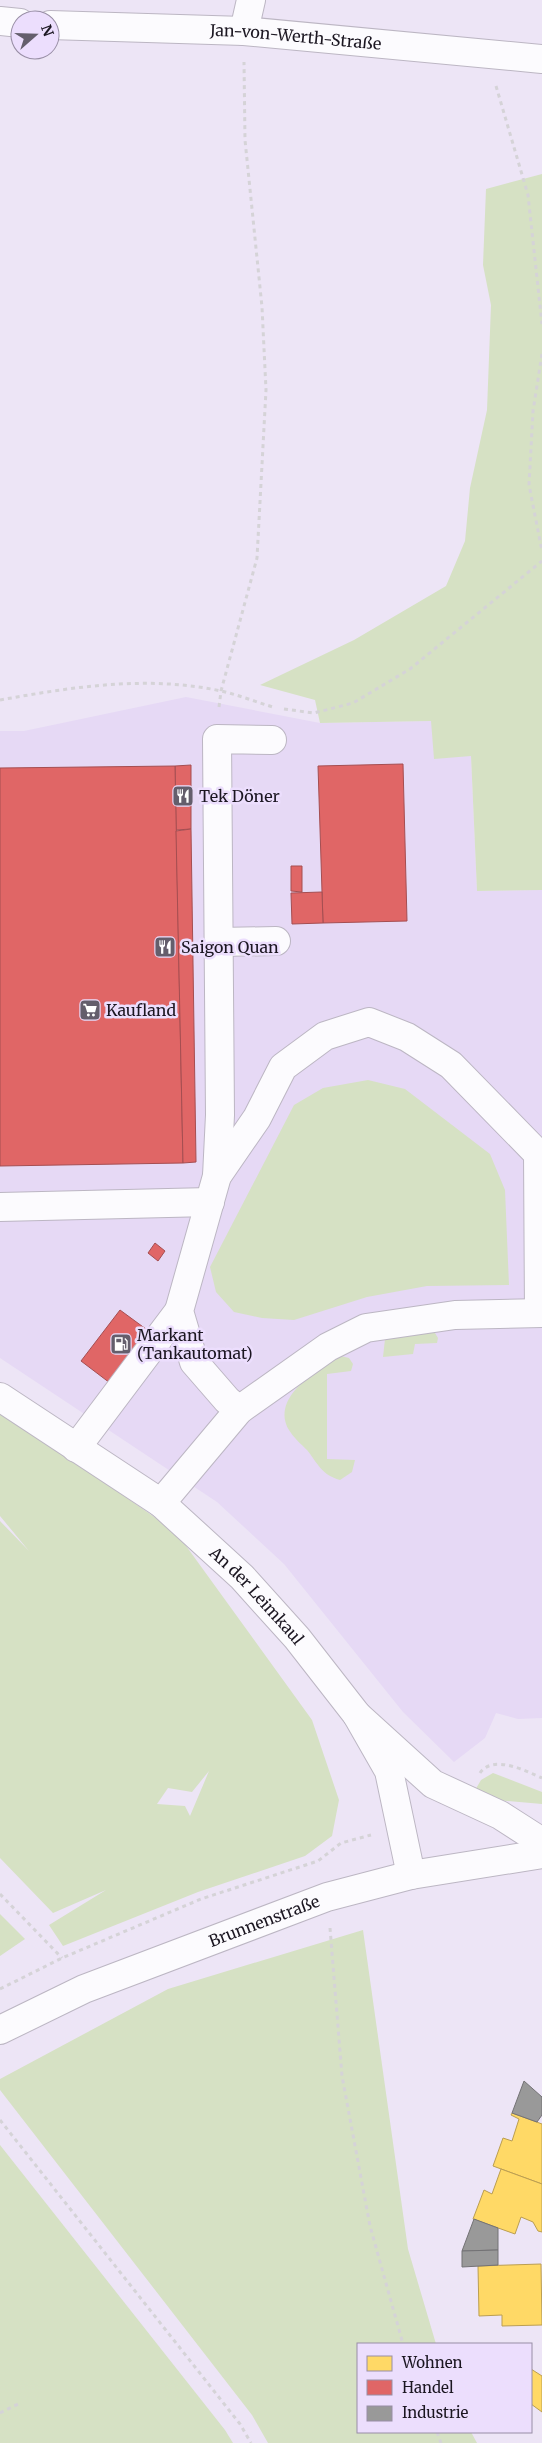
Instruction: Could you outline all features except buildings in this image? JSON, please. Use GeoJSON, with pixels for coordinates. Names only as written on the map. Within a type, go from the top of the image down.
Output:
{"type":"FeatureCollection","features":[{"type":"Feature","properties":{"kind":"street"},"geometry":{"type":"LineString","coordinates":[[244,31],[251,0]]}},
{"type":"Feature","properties":{"kind":"street","name":"Jan-von-Werth-Straße"},"geometry":{"type":"LineString","coordinates":[[60,25],[244,31],[542,59]]}},
{"type":"Feature","properties":{"kind":"street"},"geometry":{"type":"LineString","coordinates":[[76,1448],[179,1311],[210,1202],[217,1176],[220,1115],[217,739],[272,740]]}},
{"type":"Feature","properties":{"kind":"street"},"geometry":{"type":"LineString","coordinates":[[219,942],[276,941]]}},
{"type":"Feature","properties":{"kind":"street"},"geometry":{"type":"LineString","coordinates":[[161,1503],[239,1410],[328,1347],[366,1328],[455,1316],[540,1313],[538,1154],[451,1065],[407,1037],[369,1022],[325,1036],[283,1066],[257,1118],[217,1176]]}},
{"type":"Feature","properties":{"kind":"street"},"geometry":{"type":"LineString","coordinates":[[0,1207],[210,1202]]}},
{"type":"Feature","properties":{"kind":"street"},"geometry":{"type":"LineString","coordinates":[[179,1311],[194,1362],[227,1400],[239,1410]]}},
{"type":"Feature","properties":{"kind":"street","name":"An der Leimkaul"},"geometry":{"type":"LineString","coordinates":[[0,1397],[161,1503],[248,1584],[296,1638],[357,1715],[389,1771],[411,1875]]}},
{"type":"Feature","properties":{"kind":"street"},"geometry":{"type":"LineString","coordinates":[[357,1715],[433,1784],[500,1815],[542,1842]]}},
{"type":"Feature","properties":{"kind":"street","name":"Brunnenstraße"},"geometry":{"type":"LineString","coordinates":[[0,2030],[84,1989],[327,1897],[411,1875],[542,1854]]}},
{"type":"Feature","properties":{"kind":"path"},"geometry":{"type":"LineString","coordinates":[[217,739],[220,691],[257,558],[266,390],[262,307],[245,140],[244,31]]}},
{"type":"Feature","properties":{"kind":"path"},"geometry":{"type":"LineString","coordinates":[[492,55],[494,82],[528,195],[542,324]]}},
{"type":"Feature","properties":{"kind":"path"},"geometry":{"type":"LineString","coordinates":[[542,354],[533,410],[529,485],[542,551]]}},
{"type":"Feature","properties":{"kind":"path"},"geometry":{"type":"LineString","coordinates":[[0,700],[69,687],[160,683],[220,691],[280,709],[314,713],[353,703],[410,669],[542,560]]}},
{"type":"Feature","properties":{"kind":"path"},"geometry":{"type":"LineString","coordinates":[[0,1989],[62,1958],[201,1898],[318,1862],[327,1897],[336,1979],[342,2076],[370,2226],[403,2343]]}},
{"type":"Feature","properties":{"kind":"path"},"geometry":{"type":"LineString","coordinates":[[0,1894],[62,1958]]}},
{"type":"Feature","properties":{"kind":"path"},"geometry":{"type":"LineString","coordinates":[[0,2120],[240,2424],[251,2443]]}},
{"type":"Feature","properties":{"kind":"path"},"geometry":{"type":"LineString","coordinates":[[0,2412],[18,2404]]}},
{"type":"Feature","properties":{"kind":"shaded area"},"geometry":{"type":"Polygon","coordinates":[[[186,697],[320,723],[431,721],[471,756],[477,891],[542,890],[542,1718],[518,1719],[496,1713],[485,1738],[454,1762],[403,1712],[284,1564],[217,1502],[0,1358],[0,731],[24,731],[186,697]]]}},
{"type":"Feature","properties":{"kind":"green space"},"geometry":{"type":"Polygon","coordinates":[[[542,174],[542,890],[477,891],[471,756],[434,759],[431,721],[320,723],[315,700],[260,685],[354,640],[446,586],[465,541],[470,488],[487,410],[491,305],[483,265],[486,189],[542,174]]]}},
{"type":"Feature","properties":{"kind":"green space"},"geometry":{"type":"Polygon","coordinates":[[[368,1080],[405,1089],[490,1154],[505,1190],[509,1285],[427,1286],[367,1297],[294,1320],[262,1318],[234,1312],[216,1292],[210,1267],[294,1105],[323,1088],[368,1080]]]}},
{"type":"Feature","properties":{"kind":"green space"},"geometry":{"type":"Polygon","coordinates":[[[435,1333],[438,1338],[437,1343],[415,1344],[413,1354],[383,1357],[385,1339],[402,1334],[435,1333]]]}},
{"type":"Feature","properties":{"kind":"green space"},"geometry":{"type":"Polygon","coordinates":[[[341,1356],[349,1358],[353,1364],[351,1371],[327,1374],[327,1459],[355,1460],[352,1472],[340,1480],[329,1475],[321,1468],[291,1433],[285,1418],[286,1406],[299,1385],[320,1368],[341,1356]]]}},
{"type":"Feature","properties":{"kind":"green space"},"geometry":{"type":"Polygon","coordinates":[[[0,1410],[176,1532],[312,1720],[339,1800],[332,1836],[305,1856],[198,1892],[63,1946],[49,1925],[106,1890],[53,1913],[0,1858],[0,1521],[29,1551],[0,1516],[0,1410]],[[209,1771],[192,1792],[168,1788],[157,1804],[185,1806],[190,1816],[209,1771]]]}},
{"type":"Feature","properties":{"kind":"green space"},"geometry":{"type":"Polygon","coordinates":[[[493,1773],[542,1792],[542,1804],[495,1800],[474,1792],[481,1780],[493,1773]]]}},
{"type":"Feature","properties":{"kind":"green space"},"geometry":{"type":"Polygon","coordinates":[[[0,1914],[25,1939],[0,1956],[0,1914]]]}},
{"type":"Feature","properties":{"kind":"green space"},"geometry":{"type":"Polygon","coordinates":[[[363,1930],[408,2249],[436,2343],[357,2343],[357,2433],[472,2433],[477,2443],[268,2443],[252,2415],[0,2090],[0,2079],[168,1989],[363,1930]]]}},
{"type":"Feature","properties":{"kind":"green space"},"geometry":{"type":"Polygon","coordinates":[[[0,2145],[225,2430],[233,2443],[0,2443],[0,2145]]]}},
{"type":"Feature","properties":{"kind":"place","name":"Tek Döner"},"geometry":{"type":"Point","coordinates":[183,796]}},
{"type":"Feature","properties":{"kind":"place","name":"Saigon Quan"},"geometry":{"type":"Point","coordinates":[165,947]}},
{"type":"Feature","properties":{"kind":"place","name":"Kaufland"},"geometry":{"type":"Point","coordinates":[90,1010]}},
{"type":"Feature","properties":{"kind":"place","name":"Markant (Tankautomat)"},"geometry":{"type":"Point","coordinates":[121,1344]}}]}
